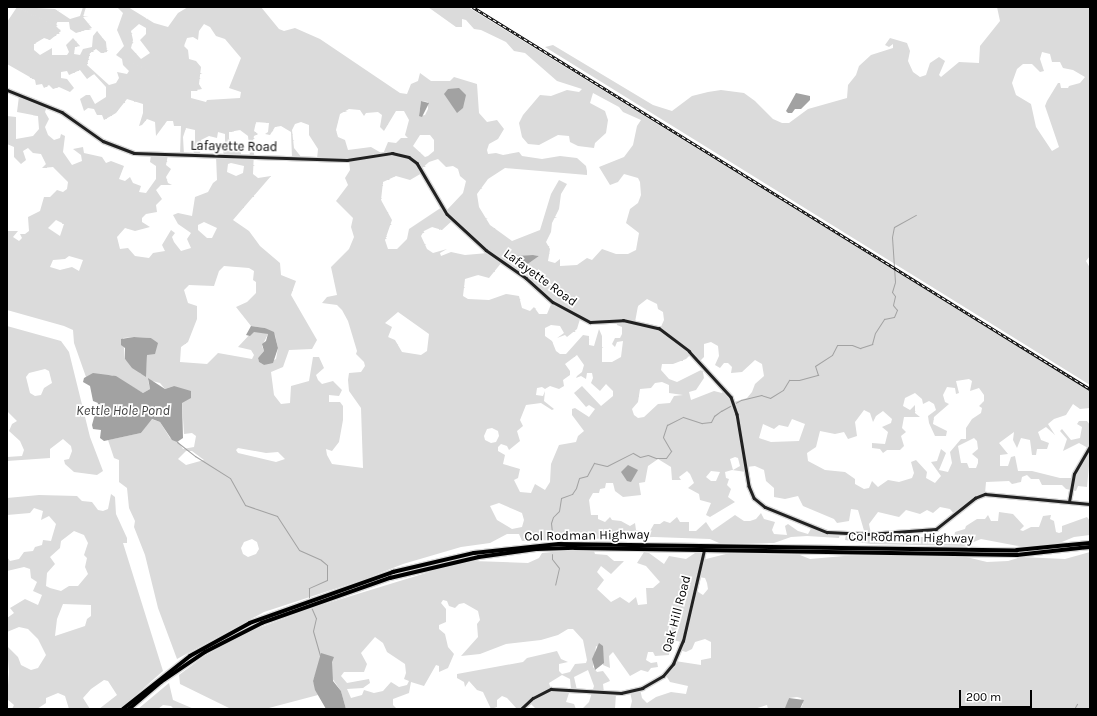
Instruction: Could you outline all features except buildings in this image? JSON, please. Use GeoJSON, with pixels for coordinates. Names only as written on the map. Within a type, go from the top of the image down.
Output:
{"type":"FeatureCollection","features":[{"type":"Feature","properties":{"kind":"highway","name":"Col Rodman Highway"},"geometry":{"type":"LineString","coordinates":[[123,709],[162,676],[222,637],[265,617],[401,574],[450,562],[500,554],[575,548],[704,547],[1017,550],[1090,543]]}},
{"type":"Feature","properties":{"kind":"highway","name":"Col Rodman Highway"},"geometry":{"type":"LineString","coordinates":[[704,547],[1017,554],[1090,548]]}},
{"type":"Feature","properties":{"kind":"highway","name":"Col Rodman Highway"},"geometry":{"type":"LineString","coordinates":[[129,709],[161,682],[214,646],[262,623],[310,603]]}},
{"type":"Feature","properties":{"kind":"street","name":"Lafayette Road"},"geometry":{"type":"LineString","coordinates":[[7,90],[62,112],[103,141],[134,153],[347,160],[388,153],[409,157],[417,163],[447,214],[486,250],[526,278],[553,302],[590,322],[623,320],[659,328],[689,351],[731,397],[737,414],[749,486],[754,498],[765,507],[827,532],[845,535],[936,529],[975,498],[985,494],[1090,504]]}},
{"type":"Feature","properties":{"kind":"street"},"geometry":{"type":"LineString","coordinates":[[1069,502],[1074,474],[1090,446]]}},
{"type":"Feature","properties":{"kind":"street","name":"Oak Hill Road"},"geometry":{"type":"LineString","coordinates":[[521,709],[539,695],[551,689],[621,693],[642,688],[663,676],[673,664],[683,641],[704,547]]}},
{"type":"Feature","properties":{"kind":"shaded area"},"geometry":{"type":"Polygon","coordinates":[[[17,7],[55,9],[70,19],[80,16],[83,7],[86,7],[83,17],[92,28],[76,33],[70,29],[69,22],[57,22],[56,26],[61,31],[50,40],[44,38],[34,44],[34,50],[40,55],[52,48],[52,55],[67,55],[69,52],[66,45],[73,38],[80,46],[75,47],[74,54],[80,55],[83,49],[92,47],[93,36],[97,31],[106,42],[107,52],[101,53],[96,49],[90,53],[87,65],[109,85],[116,83],[119,78],[117,72],[127,74],[129,71],[123,65],[122,59],[116,55],[124,46],[117,30],[123,13],[117,7],[128,7],[154,23],[168,27],[178,13],[188,7],[261,7],[279,29],[284,31],[295,28],[320,39],[400,93],[407,94],[411,84],[418,81],[420,73],[431,81],[450,81],[454,77],[477,84],[479,113],[487,122],[497,120],[504,129],[498,139],[489,144],[487,150],[488,154],[496,153],[503,155],[519,152],[522,156],[542,159],[560,156],[577,158],[586,166],[587,171],[587,175],[505,168],[488,179],[477,194],[479,207],[490,225],[512,241],[540,230],[551,194],[559,180],[567,184],[561,194],[559,209],[552,223],[551,232],[546,242],[550,249],[548,261],[555,263],[560,259],[560,266],[577,265],[587,258],[592,260],[602,249],[616,254],[628,254],[636,250],[639,233],[626,223],[630,209],[638,203],[641,195],[640,182],[638,178],[624,174],[618,182],[610,185],[599,167],[624,157],[633,145],[637,126],[641,120],[623,112],[619,107],[593,93],[590,103],[605,111],[608,120],[606,133],[595,143],[594,148],[578,146],[570,142],[569,136],[558,135],[539,145],[528,144],[522,137],[519,123],[523,115],[540,95],[551,96],[567,90],[579,92],[582,89],[557,81],[525,53],[514,51],[506,42],[481,30],[474,29],[466,20],[462,19],[462,27],[456,27],[428,7],[468,7],[1090,391],[1090,408],[1080,409],[1073,404],[1066,415],[1054,419],[1048,424],[1055,435],[1046,427],[1038,432],[1041,440],[1049,443],[1047,449],[1037,449],[1036,455],[1032,455],[1030,440],[1021,438],[1017,448],[1013,440],[1014,432],[999,443],[1008,454],[1000,455],[1000,466],[1008,466],[1011,457],[1015,456],[1018,471],[1032,471],[1060,478],[1073,478],[1086,453],[1090,455],[1087,487],[1078,486],[1076,491],[1066,489],[1062,485],[1042,485],[1039,479],[1031,479],[1027,475],[1022,477],[1021,482],[1012,484],[1009,481],[986,482],[985,494],[978,497],[955,515],[950,509],[940,507],[933,513],[927,510],[920,514],[906,510],[899,517],[878,512],[869,524],[871,534],[918,532],[918,537],[937,537],[941,542],[946,542],[954,538],[955,532],[965,529],[966,526],[977,519],[985,519],[988,515],[991,521],[998,521],[999,512],[1013,514],[1024,526],[1020,530],[1023,531],[1031,527],[1039,527],[1043,516],[1051,515],[1050,519],[1054,521],[1056,532],[1059,533],[1062,532],[1062,526],[1087,517],[1090,521],[1090,535],[1074,537],[1057,544],[1024,547],[981,539],[964,546],[871,544],[845,540],[846,535],[865,534],[858,510],[851,509],[849,521],[837,523],[834,519],[803,506],[798,496],[785,499],[774,497],[774,488],[766,481],[764,470],[755,466],[746,467],[746,472],[732,470],[725,472],[726,478],[729,479],[727,485],[731,489],[728,497],[735,502],[710,517],[706,515],[711,503],[700,500],[699,494],[688,488],[694,483],[690,474],[687,471],[679,477],[681,480],[672,480],[671,467],[658,459],[648,466],[645,482],[639,483],[641,495],[623,497],[615,491],[613,483],[606,483],[605,488],[600,489],[599,493],[593,493],[589,500],[591,515],[598,515],[598,519],[605,522],[610,517],[612,520],[621,521],[630,526],[635,523],[636,530],[644,532],[650,531],[654,524],[660,524],[664,521],[670,523],[677,517],[680,522],[689,522],[689,531],[696,531],[706,522],[712,531],[735,515],[744,521],[750,521],[756,519],[761,513],[764,519],[775,522],[772,530],[774,534],[787,535],[785,526],[788,524],[798,531],[808,534],[813,525],[840,534],[839,538],[807,536],[791,537],[774,543],[719,543],[710,539],[654,537],[522,541],[519,534],[507,534],[490,543],[461,547],[403,564],[365,579],[264,612],[177,659],[158,608],[145,555],[134,527],[135,521],[129,508],[127,488],[119,482],[119,460],[114,458],[108,440],[141,433],[151,419],[160,422],[170,438],[178,441],[183,449],[194,447],[196,436],[192,433],[184,434],[182,402],[174,386],[165,389],[160,383],[148,380],[150,389],[143,393],[112,375],[86,377],[74,343],[73,330],[64,326],[7,310],[7,231],[18,231],[13,237],[19,241],[22,238],[20,234],[25,234],[29,231],[28,217],[40,211],[44,197],[50,197],[57,190],[63,192],[67,189],[68,182],[53,167],[42,168],[46,164],[41,154],[33,153],[28,148],[23,151],[26,160],[21,164],[14,157],[14,147],[7,144],[7,116],[16,117],[16,139],[33,136],[39,129],[38,116],[17,112],[19,96],[47,106],[45,112],[49,119],[45,127],[48,135],[54,140],[60,138],[61,134],[65,136],[63,152],[72,165],[82,161],[81,155],[73,149],[83,147],[84,153],[102,157],[106,163],[111,161],[124,166],[119,179],[125,181],[130,177],[133,183],[141,186],[139,192],[146,193],[156,179],[156,166],[150,162],[151,155],[168,155],[166,165],[171,169],[166,177],[168,183],[172,185],[161,185],[156,190],[162,199],[156,205],[157,212],[146,214],[142,218],[142,222],[150,227],[135,231],[125,228],[117,237],[120,249],[128,248],[135,256],[149,258],[153,253],[165,251],[162,245],[171,230],[175,233],[172,237],[174,242],[181,251],[191,248],[187,239],[191,233],[178,224],[173,215],[178,213],[192,216],[195,197],[208,192],[213,183],[217,180],[216,156],[224,155],[221,144],[225,143],[225,134],[218,132],[217,138],[209,136],[201,140],[200,155],[194,154],[192,145],[195,142],[195,130],[186,128],[183,137],[184,155],[180,155],[181,126],[174,126],[173,121],[167,121],[156,136],[155,122],[147,119],[142,125],[139,126],[143,113],[143,104],[127,99],[116,113],[104,120],[102,115],[97,115],[94,109],[88,108],[84,111],[80,99],[86,95],[90,95],[95,104],[106,97],[106,87],[94,74],[87,79],[80,70],[69,75],[67,71],[61,72],[61,78],[67,79],[74,88],[70,92],[59,87],[53,89],[49,85],[44,88],[42,84],[36,85],[35,80],[7,64],[7,22],[17,7]],[[139,24],[131,31],[133,40],[131,48],[141,59],[150,53],[140,40],[146,34],[146,28],[139,24]],[[204,24],[199,31],[198,40],[193,37],[187,38],[184,46],[188,50],[189,59],[196,61],[201,67],[199,84],[202,89],[191,91],[191,98],[206,102],[207,100],[240,98],[241,92],[229,88],[241,58],[225,39],[216,36],[210,27],[204,24]],[[421,101],[419,116],[425,115],[428,109],[428,102],[421,101]],[[349,109],[340,114],[336,130],[338,137],[345,140],[348,150],[371,147],[383,154],[388,142],[396,143],[401,138],[408,138],[405,135],[409,120],[404,111],[396,111],[384,131],[380,127],[382,115],[378,112],[366,113],[364,116],[360,110],[349,109]],[[256,122],[254,131],[258,134],[254,136],[253,141],[258,145],[254,151],[253,174],[258,178],[271,176],[233,220],[249,231],[260,246],[280,263],[281,275],[296,281],[291,295],[317,340],[312,349],[289,350],[283,367],[271,372],[274,395],[281,404],[290,403],[291,386],[309,381],[313,357],[319,357],[324,368],[316,375],[318,380],[322,384],[333,381],[342,390],[339,396],[329,395],[329,402],[340,402],[343,406],[343,420],[339,442],[332,451],[326,449],[327,455],[332,464],[363,468],[361,408],[349,391],[348,380],[349,373],[361,372],[365,366],[364,362],[356,354],[357,351],[348,321],[342,310],[337,305],[322,303],[327,297],[337,295],[331,267],[349,249],[354,237],[351,227],[353,218],[336,201],[348,185],[345,178],[350,170],[349,160],[317,159],[318,149],[309,135],[309,125],[301,122],[295,124],[292,130],[294,148],[302,158],[292,158],[291,132],[281,126],[275,127],[270,135],[265,134],[268,132],[269,123],[256,122]],[[240,130],[229,132],[229,139],[241,151],[241,156],[250,156],[248,136],[240,130]],[[420,135],[413,146],[425,157],[434,151],[434,140],[430,135],[420,135]],[[438,159],[429,162],[421,169],[422,173],[410,180],[396,176],[383,182],[381,200],[392,220],[385,240],[388,249],[397,249],[407,239],[409,229],[442,207],[446,211],[463,193],[466,181],[460,176],[458,169],[453,166],[446,167],[438,159]],[[231,163],[228,164],[227,172],[236,176],[243,173],[244,166],[231,163]],[[56,220],[48,228],[60,236],[64,224],[56,220]],[[453,220],[442,230],[432,227],[424,231],[421,236],[427,249],[433,253],[447,249],[440,253],[441,256],[451,252],[465,255],[488,253],[453,220]],[[204,222],[198,225],[198,230],[207,238],[212,238],[217,228],[204,222]],[[69,256],[65,259],[53,260],[50,267],[60,270],[72,267],[79,271],[83,260],[69,256]],[[513,256],[510,262],[525,266],[539,256],[513,256]],[[502,262],[489,278],[478,275],[465,279],[463,296],[468,299],[489,300],[506,294],[519,296],[522,308],[530,311],[534,307],[539,314],[547,314],[552,302],[536,285],[502,262]],[[224,266],[219,271],[214,286],[189,285],[184,290],[188,303],[197,306],[197,319],[188,342],[181,347],[180,362],[207,364],[218,353],[252,359],[254,355],[251,350],[238,347],[252,332],[261,331],[268,334],[262,346],[264,351],[258,358],[259,362],[264,365],[276,359],[278,348],[275,335],[265,328],[251,326],[236,307],[247,302],[256,293],[256,282],[253,280],[254,271],[249,268],[224,266]],[[647,299],[638,306],[635,322],[660,329],[664,320],[663,312],[658,309],[657,304],[647,299]],[[398,312],[385,323],[392,327],[388,337],[395,340],[402,352],[421,355],[427,351],[429,334],[398,312]],[[580,319],[577,329],[567,337],[565,335],[557,338],[564,333],[560,326],[551,325],[545,328],[545,336],[552,341],[556,351],[560,354],[566,354],[583,335],[589,336],[589,345],[594,346],[599,329],[602,336],[602,362],[612,362],[621,357],[623,341],[617,342],[615,347],[612,344],[615,338],[620,338],[622,334],[622,327],[617,325],[616,320],[597,323],[580,319]],[[123,338],[125,359],[141,374],[146,371],[147,355],[154,341],[151,338],[123,338]],[[711,342],[704,344],[704,357],[699,362],[691,354],[686,359],[673,364],[662,364],[661,370],[669,379],[677,382],[701,370],[703,372],[704,378],[696,390],[689,392],[691,400],[714,391],[722,393],[725,389],[734,402],[747,398],[752,392],[755,384],[764,376],[762,364],[755,360],[742,372],[731,373],[732,367],[728,363],[724,363],[720,368],[715,365],[719,356],[718,346],[711,342]],[[577,355],[565,364],[570,371],[570,375],[563,380],[564,386],[559,389],[550,386],[545,389],[542,387],[537,388],[536,395],[543,396],[545,391],[544,401],[554,409],[552,410],[541,403],[526,405],[520,420],[523,426],[517,431],[520,441],[509,450],[507,446],[501,444],[498,447],[498,451],[505,455],[503,464],[520,469],[518,478],[514,480],[520,492],[531,493],[535,484],[545,490],[550,482],[551,464],[559,445],[576,442],[578,436],[584,431],[572,415],[572,409],[575,408],[589,417],[595,409],[589,405],[586,407],[574,393],[582,386],[601,406],[613,396],[613,391],[606,384],[600,391],[591,383],[593,378],[592,373],[587,373],[586,379],[581,376],[576,378],[582,372],[584,365],[577,355]],[[969,379],[956,381],[959,393],[956,394],[955,388],[947,387],[943,395],[945,402],[949,404],[934,417],[933,424],[947,431],[946,436],[935,436],[929,423],[928,416],[936,410],[934,404],[929,401],[923,404],[922,399],[915,393],[905,398],[903,406],[910,410],[915,405],[915,413],[920,417],[904,417],[902,428],[906,432],[901,436],[904,446],[900,450],[887,450],[883,453],[880,449],[872,448],[872,443],[885,444],[888,432],[882,427],[891,423],[892,419],[883,411],[876,416],[873,422],[870,413],[864,410],[855,422],[857,436],[848,439],[844,432],[835,434],[820,431],[816,447],[807,453],[808,461],[825,470],[845,472],[855,479],[855,484],[864,489],[869,488],[872,481],[878,487],[888,480],[899,482],[912,478],[914,473],[911,462],[916,460],[927,472],[926,478],[935,483],[941,476],[931,462],[937,461],[941,449],[946,453],[939,470],[948,472],[952,463],[950,452],[961,439],[966,439],[966,428],[972,419],[981,413],[982,408],[979,406],[984,401],[984,395],[979,388],[970,391],[972,381],[969,379]],[[662,382],[655,383],[651,388],[640,389],[638,402],[632,409],[634,415],[638,418],[644,417],[658,404],[670,403],[674,396],[683,395],[669,393],[669,385],[662,382]],[[792,419],[788,427],[779,425],[774,429],[763,424],[759,438],[771,442],[799,441],[805,424],[792,419]],[[492,428],[487,429],[484,436],[485,440],[491,443],[496,442],[499,436],[498,431],[492,428]],[[974,438],[958,446],[961,463],[967,463],[969,468],[976,468],[978,463],[978,459],[972,454],[978,449],[977,441],[974,438]],[[238,448],[236,450],[238,453],[276,462],[285,459],[278,452],[266,453],[238,448]],[[186,451],[178,459],[186,465],[204,460],[192,451],[186,451]],[[735,457],[730,459],[733,470],[740,466],[738,458],[735,457]],[[711,471],[706,477],[711,481],[716,481],[720,472],[711,471]],[[499,503],[490,506],[497,520],[512,529],[522,527],[524,520],[522,513],[499,503]],[[252,539],[244,542],[241,548],[243,554],[248,557],[256,554],[259,549],[257,542],[252,539]]]}},
{"type":"Feature","properties":{"kind":"shaded area"},"geometry":{"type":"Polygon","coordinates":[[[997,7],[1090,7],[1090,256],[1086,261],[1090,268],[1090,385],[545,47],[553,45],[653,105],[672,111],[692,96],[721,90],[744,93],[755,101],[773,119],[782,123],[789,123],[808,109],[847,98],[848,85],[856,75],[859,66],[871,55],[893,48],[893,44],[889,47],[885,45],[890,38],[907,43],[910,51],[908,61],[913,72],[920,77],[926,75],[930,63],[939,57],[945,61],[939,75],[941,77],[959,62],[979,63],[980,46],[1000,21],[997,7]],[[1042,52],[1040,59],[1044,71],[1040,72],[1032,64],[1023,64],[1017,69],[1012,83],[1016,95],[1031,104],[1036,127],[1052,151],[1059,147],[1045,106],[1047,101],[1058,83],[1060,83],[1061,88],[1068,88],[1069,86],[1080,83],[1085,77],[1073,70],[1063,68],[1060,62],[1052,62],[1050,54],[1042,52]]]}},
{"type":"Feature","properties":{"kind":"shaded area"},"geometry":{"type":"Polygon","coordinates":[[[7,326],[61,341],[69,352],[90,437],[103,471],[97,475],[74,472],[65,464],[64,460],[69,459],[72,451],[71,446],[63,439],[50,449],[50,458],[7,461],[7,457],[22,456],[24,450],[20,441],[9,431],[12,424],[17,421],[7,411],[7,326]],[[45,369],[29,373],[26,377],[30,393],[35,396],[41,395],[44,388],[52,383],[49,371],[45,369]]]}},
{"type":"Feature","properties":{"kind":"shaded area"},"geometry":{"type":"Polygon","coordinates":[[[1079,421],[1087,421],[1090,425],[1090,446],[1088,448],[1079,443],[1063,451],[1067,439],[1060,431],[1062,429],[1071,440],[1080,438],[1082,427],[1077,424],[1079,421]]]}},
{"type":"Feature","properties":{"kind":"shaded area"},"geometry":{"type":"Polygon","coordinates":[[[111,494],[115,497],[116,514],[127,538],[127,543],[123,543],[163,671],[120,709],[99,709],[117,695],[108,681],[104,680],[91,689],[83,698],[90,709],[69,709],[65,696],[58,693],[46,698],[46,703],[37,709],[12,709],[14,705],[7,699],[9,672],[7,646],[18,657],[21,665],[31,670],[38,668],[46,655],[38,639],[28,629],[19,627],[7,632],[7,618],[14,613],[10,608],[25,599],[38,605],[42,595],[33,591],[37,582],[31,578],[30,569],[24,567],[7,571],[7,557],[10,561],[19,559],[24,552],[33,551],[35,547],[42,545],[43,540],[51,541],[56,524],[49,516],[41,520],[43,511],[34,508],[30,513],[7,515],[7,498],[39,495],[77,496],[82,501],[92,502],[98,510],[103,511],[108,509],[111,494]],[[74,531],[61,541],[60,548],[50,557],[55,564],[47,573],[46,586],[50,588],[61,591],[69,586],[78,586],[88,574],[85,567],[87,558],[84,555],[88,543],[84,535],[74,531]],[[63,604],[57,619],[55,636],[85,626],[87,619],[91,616],[91,605],[63,604]]]}},
{"type":"Feature","properties":{"kind":"shaded area"},"geometry":{"type":"Polygon","coordinates":[[[562,551],[594,551],[595,554],[607,555],[614,561],[624,561],[611,574],[601,566],[597,572],[604,580],[597,589],[611,602],[620,597],[629,603],[636,597],[638,605],[647,604],[646,588],[653,588],[660,582],[646,566],[637,563],[644,552],[649,553],[664,564],[669,556],[686,559],[695,553],[703,553],[702,558],[706,559],[730,553],[800,555],[810,559],[844,556],[962,556],[987,562],[1008,561],[1021,557],[1065,559],[1090,552],[1090,709],[800,709],[803,704],[801,698],[797,697],[789,698],[786,709],[768,709],[767,705],[754,709],[630,709],[632,701],[630,692],[640,689],[642,698],[647,703],[656,697],[671,692],[686,694],[688,686],[670,682],[665,674],[675,661],[701,665],[701,660],[711,658],[711,642],[705,639],[695,642],[692,649],[686,652],[679,650],[681,642],[673,640],[669,643],[669,655],[655,656],[653,652],[648,652],[646,660],[651,663],[657,662],[658,667],[651,668],[648,672],[641,670],[630,676],[613,652],[609,656],[610,668],[603,665],[603,649],[596,646],[593,667],[597,672],[603,671],[609,679],[610,681],[603,684],[604,693],[616,694],[615,709],[582,709],[589,702],[594,686],[588,670],[574,677],[577,690],[571,689],[570,679],[562,675],[549,683],[551,689],[570,690],[566,702],[574,704],[576,709],[536,709],[529,702],[521,709],[517,709],[507,698],[502,696],[497,700],[497,707],[491,709],[483,692],[477,690],[469,681],[465,687],[464,682],[457,678],[457,674],[523,662],[527,658],[557,651],[561,659],[568,662],[559,664],[559,671],[562,674],[570,672],[575,664],[586,663],[587,660],[583,640],[573,629],[568,629],[558,635],[541,640],[506,644],[480,654],[461,656],[478,637],[477,624],[480,620],[478,611],[464,603],[459,604],[455,608],[449,606],[447,601],[443,600],[441,603],[446,609],[446,622],[439,625],[439,629],[445,634],[448,647],[454,654],[448,668],[439,672],[439,666],[436,665],[424,686],[411,682],[409,693],[393,699],[393,705],[397,709],[346,709],[341,691],[320,661],[313,681],[318,695],[265,709],[231,709],[180,684],[179,675],[203,657],[248,632],[315,607],[452,565],[473,561],[528,563],[539,558],[542,553],[562,551]],[[698,577],[695,590],[703,595],[708,589],[707,583],[705,578],[698,577]],[[375,637],[361,653],[367,664],[364,672],[344,672],[341,676],[347,683],[369,679],[370,683],[363,688],[347,689],[351,698],[362,695],[364,690],[374,693],[383,691],[391,682],[399,687],[407,685],[409,681],[404,679],[406,673],[405,664],[387,652],[383,643],[375,637]]]}},
{"type":"Feature","properties":{"kind":"shaded area"},"geometry":{"type":"Polygon","coordinates":[[[169,683],[173,700],[194,709],[174,709],[171,706],[163,705],[158,709],[138,709],[169,683]]]}},
{"type":"Feature","properties":{"kind":"water"},"geometry":{"type":"Polygon","coordinates":[[[459,88],[466,95],[463,108],[457,113],[444,94],[448,89],[459,88]]]}},
{"type":"Feature","properties":{"kind":"water"},"geometry":{"type":"Polygon","coordinates":[[[796,93],[810,96],[810,100],[801,109],[795,109],[792,113],[788,113],[786,111],[796,93]]]}},
{"type":"Feature","properties":{"kind":"water"},"geometry":{"type":"Polygon","coordinates":[[[421,101],[429,103],[422,117],[419,116],[421,101]]]}},
{"type":"Feature","properties":{"kind":"water"},"geometry":{"type":"Polygon","coordinates":[[[513,256],[539,256],[525,266],[510,262],[513,256]]]}},
{"type":"Feature","properties":{"kind":"water"},"geometry":{"type":"Polygon","coordinates":[[[251,326],[265,328],[274,332],[278,348],[273,363],[264,365],[259,362],[258,358],[264,351],[262,344],[266,341],[268,334],[254,332],[250,336],[246,335],[251,326]]]}},
{"type":"Feature","properties":{"kind":"water"},"geometry":{"type":"Polygon","coordinates":[[[134,337],[151,338],[158,343],[155,354],[147,355],[146,377],[132,368],[125,359],[125,348],[121,345],[121,339],[134,337]]]}},
{"type":"Feature","properties":{"kind":"water","name":"Kettle Hole Pond"},"geometry":{"type":"Polygon","coordinates":[[[93,373],[116,376],[143,393],[150,389],[148,378],[165,389],[174,386],[191,391],[191,398],[182,403],[183,438],[177,442],[172,440],[160,422],[152,419],[141,433],[104,441],[100,438],[101,430],[93,429],[92,425],[98,403],[93,401],[90,386],[83,382],[84,378],[93,373]]]}},
{"type":"Feature","properties":{"kind":"water"},"geometry":{"type":"Polygon","coordinates":[[[628,465],[638,470],[631,482],[627,481],[621,472],[628,465]]]}},
{"type":"Feature","properties":{"kind":"water"},"geometry":{"type":"Polygon","coordinates":[[[599,643],[603,646],[604,663],[595,670],[592,659],[599,643]]]}},
{"type":"Feature","properties":{"kind":"water"},"geometry":{"type":"Polygon","coordinates":[[[321,653],[334,657],[332,662],[333,681],[341,691],[346,709],[326,709],[315,690],[313,681],[321,653]]]}},
{"type":"Feature","properties":{"kind":"water"},"geometry":{"type":"Polygon","coordinates":[[[789,698],[804,700],[800,709],[785,708],[789,698]]]}},
{"type":"Feature","properties":{"kind":"waterway"},"geometry":{"type":"LineString","coordinates":[[553,542],[551,523],[553,517],[559,511],[561,498],[572,494],[576,488],[579,478],[587,476],[594,463],[607,466],[633,453],[640,457],[648,455],[656,458],[666,458],[671,451],[663,437],[667,425],[683,417],[702,423],[711,422],[714,416],[741,400],[761,395],[770,398],[783,390],[789,380],[799,380],[818,375],[815,366],[832,355],[837,345],[852,345],[860,348],[872,344],[875,333],[884,319],[894,317],[897,310],[893,305],[895,296],[892,292],[895,282],[892,237],[894,227],[916,215]]}},
{"type":"Feature","properties":{"kind":"waterway"},"geometry":{"type":"LineString","coordinates":[[177,442],[195,456],[230,478],[245,505],[277,516],[299,550],[321,560],[327,565],[327,580],[309,588],[309,600]]}},
{"type":"Feature","properties":{"kind":"waterway"},"geometry":{"type":"LineString","coordinates":[[552,554],[552,559],[559,568],[555,585]]}},
{"type":"Feature","properties":{"kind":"waterway"},"geometry":{"type":"LineString","coordinates":[[311,607],[316,618],[313,631],[320,656]]}},
{"type":"Feature","properties":{"kind":"waterway"},"geometry":{"type":"LineString","coordinates":[[1074,709],[1077,704]]}},
{"type":"Feature","properties":{"kind":"railway"},"geometry":{"type":"LineString","coordinates":[[473,7],[1090,389]]}}]}
